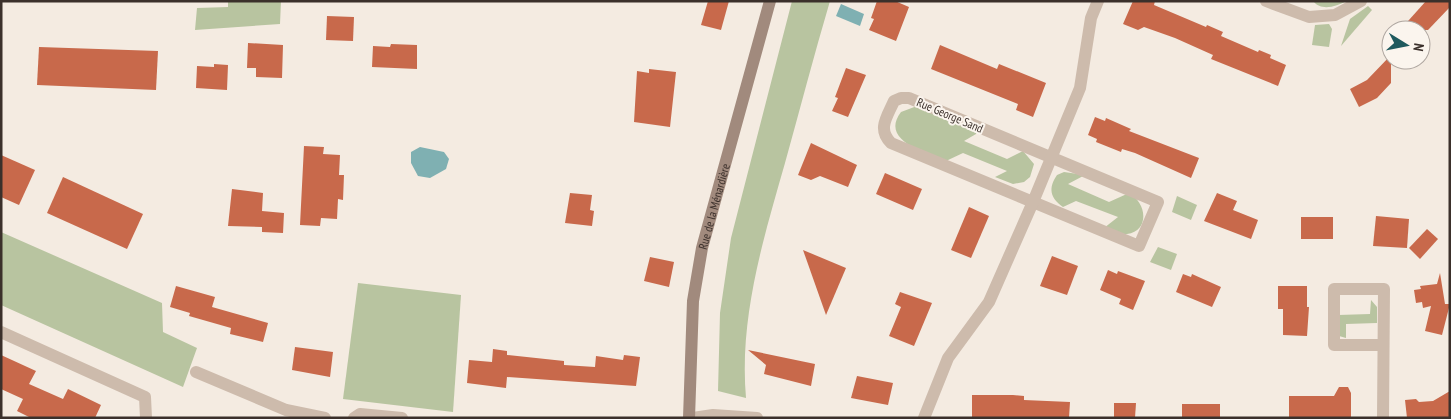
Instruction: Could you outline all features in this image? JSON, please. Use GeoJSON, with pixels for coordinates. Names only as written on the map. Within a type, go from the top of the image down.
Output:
{"type":"FeatureCollection","features":[{"type":"Feature","properties":{"kind":"main road","name":"Rue de la Ménardière"},"geometry":{"type":"LineString","coordinates":[[691,418],[693,301],[702,248],[770,1]]}},
{"type":"Feature","properties":{"kind":"street"},"geometry":{"type":"LineString","coordinates":[[924,418],[948,358],[989,302],[1033,202],[1080,88],[1091,18],[1098,1]]}},
{"type":"Feature","properties":{"kind":"street"},"geometry":{"type":"LineString","coordinates":[[1266,1],[1309,17],[1335,15],[1362,1]]}},
{"type":"Feature","properties":{"kind":"street","name":"Rue George Sand"},"geometry":{"type":"LineString","coordinates":[[909,98],[1051,157],[1158,202],[1139,246],[891,143],[885,137],[882,127],[894,101],[909,98]]}},
{"type":"Feature","properties":{"kind":"street"},"geometry":{"type":"LineString","coordinates":[[1383,346],[1334,345],[1334,289],[1384,289],[1383,418]]}},
{"type":"Feature","properties":{"kind":"street"},"geometry":{"type":"LineString","coordinates":[[1,332],[145,397],[146,418]]}},
{"type":"Feature","properties":{"kind":"street"},"geometry":{"type":"LineString","coordinates":[[196,372],[285,414],[325,418]]}},
{"type":"Feature","properties":{"kind":"street"},"geometry":{"type":"LineString","coordinates":[[354,418],[360,414],[402,418]]}},
{"type":"Feature","properties":{"kind":"street"},"geometry":{"type":"LineString","coordinates":[[691,418],[713,415],[757,418]]}},
{"type":"Feature","properties":{"kind":"green space"},"geometry":{"type":"Polygon","coordinates":[[[228,1],[281,1],[280,24],[195,30],[197,8],[228,7],[228,1]]]}},
{"type":"Feature","properties":{"kind":"green space"},"geometry":{"type":"Polygon","coordinates":[[[792,1],[830,1],[761,250],[749,309],[746,338],[746,398],[718,391],[720,313],[731,238],[792,1]]]}},
{"type":"Feature","properties":{"kind":"green space"},"geometry":{"type":"Polygon","coordinates":[[[1313,1],[1347,1],[1325,7],[1313,1]]]}},
{"type":"Feature","properties":{"kind":"green space"},"geometry":{"type":"Polygon","coordinates":[[[1368,6],[1372,10],[1341,46],[1350,19],[1368,6]]]}},
{"type":"Feature","properties":{"kind":"green space"},"geometry":{"type":"Polygon","coordinates":[[[1329,24],[1332,29],[1329,47],[1312,45],[1315,25],[1329,24]]]}},
{"type":"Feature","properties":{"kind":"green space"},"geometry":{"type":"Polygon","coordinates":[[[917,106],[978,130],[976,134],[964,141],[1007,159],[1023,151],[1034,164],[1030,177],[1024,182],[1013,184],[995,177],[1007,171],[963,153],[946,161],[908,144],[896,131],[896,122],[901,112],[917,106]]]}},
{"type":"Feature","properties":{"kind":"green space"},"geometry":{"type":"Polygon","coordinates":[[[1064,172],[1085,175],[1068,184],[1109,202],[1129,193],[1140,203],[1143,216],[1140,228],[1127,234],[1118,233],[1104,228],[1118,217],[1076,201],[1063,207],[1053,196],[1052,184],[1057,175],[1064,172]]]}},
{"type":"Feature","properties":{"kind":"green space"},"geometry":{"type":"Polygon","coordinates":[[[1177,196],[1197,205],[1191,220],[1172,212],[1177,196]]]}},
{"type":"Feature","properties":{"kind":"green space"},"geometry":{"type":"Polygon","coordinates":[[[1,232],[162,303],[163,332],[197,348],[183,387],[1,305],[1,232]]]}},
{"type":"Feature","properties":{"kind":"green space"},"geometry":{"type":"Polygon","coordinates":[[[1158,247],[1177,254],[1171,270],[1150,262],[1158,247]]]}},
{"type":"Feature","properties":{"kind":"green space"},"geometry":{"type":"Polygon","coordinates":[[[358,283],[461,295],[453,412],[343,399],[358,283]]]}},
{"type":"Feature","properties":{"kind":"green space"},"geometry":{"type":"Polygon","coordinates":[[[1371,300],[1377,307],[1377,323],[1346,324],[1346,338],[1339,336],[1338,315],[1370,314],[1371,300]]]}},
{"type":"Feature","properties":{"kind":"water"},"geometry":{"type":"Polygon","coordinates":[[[841,4],[864,14],[860,26],[836,16],[841,4]]]}},
{"type":"Feature","properties":{"kind":"water"},"geometry":{"type":"Polygon","coordinates":[[[420,147],[444,152],[449,159],[446,169],[430,178],[418,176],[411,163],[411,152],[420,147]]]}},
{"type":"Feature","properties":{"kind":"building"},"geometry":{"type":"Polygon","coordinates":[[[708,1],[729,1],[721,30],[701,25],[708,1]]]}},
{"type":"Feature","properties":{"kind":"building"},"geometry":{"type":"Polygon","coordinates":[[[877,1],[895,1],[909,7],[896,41],[869,30],[874,19],[871,18],[877,1]]]}},
{"type":"Feature","properties":{"kind":"building"},"geometry":{"type":"Polygon","coordinates":[[[1133,1],[1155,1],[1154,5],[1206,27],[1207,25],[1223,32],[1221,36],[1258,52],[1259,50],[1271,55],[1270,58],[1286,65],[1278,86],[1211,59],[1213,55],[1175,38],[1144,27],[1138,30],[1123,24],[1133,1]]]}},
{"type":"Feature","properties":{"kind":"building"},"geometry":{"type":"Polygon","coordinates":[[[1426,1],[1450,1],[1450,7],[1431,27],[1431,20],[1409,20],[1426,1]]]}},
{"type":"Feature","properties":{"kind":"building"},"geometry":{"type":"Polygon","coordinates":[[[327,16],[354,17],[353,41],[326,40],[327,16]]]}},
{"type":"Feature","properties":{"kind":"building"},"geometry":{"type":"Polygon","coordinates":[[[248,43],[283,45],[282,78],[256,77],[256,68],[247,68],[248,43]]]}},
{"type":"Feature","properties":{"kind":"building"},"geometry":{"type":"Polygon","coordinates":[[[391,44],[417,45],[417,69],[372,67],[373,46],[390,47],[391,44]]]}},
{"type":"Feature","properties":{"kind":"building"},"geometry":{"type":"Polygon","coordinates":[[[940,45],[997,69],[999,64],[1046,83],[1033,117],[1016,110],[1018,104],[931,69],[940,45]]]}},
{"type":"Feature","properties":{"kind":"building"},"geometry":{"type":"Polygon","coordinates":[[[39,47],[158,51],[156,90],[37,85],[39,47]]]}},
{"type":"Feature","properties":{"kind":"building"},"geometry":{"type":"Polygon","coordinates":[[[214,64],[228,65],[227,90],[196,88],[197,66],[214,67],[214,64]]]}},
{"type":"Feature","properties":{"kind":"building"},"geometry":{"type":"Polygon","coordinates":[[[1381,65],[1381,70],[1391,70],[1391,83],[1377,98],[1359,107],[1350,89],[1367,80],[1381,65]]]}},
{"type":"Feature","properties":{"kind":"building"},"geometry":{"type":"Polygon","coordinates":[[[846,68],[866,75],[848,117],[832,111],[838,98],[835,97],[846,68]]]}},
{"type":"Feature","properties":{"kind":"building"},"geometry":{"type":"Polygon","coordinates":[[[649,69],[676,72],[670,127],[634,122],[637,71],[649,73],[649,69]]]}},
{"type":"Feature","properties":{"kind":"building"},"geometry":{"type":"Polygon","coordinates":[[[1095,117],[1105,121],[1106,118],[1131,129],[1129,131],[1199,158],[1191,178],[1135,153],[1122,149],[1121,152],[1096,142],[1097,139],[1088,135],[1095,117]]]}},
{"type":"Feature","properties":{"kind":"building"},"geometry":{"type":"Polygon","coordinates":[[[811,143],[857,165],[848,187],[820,176],[811,180],[798,175],[811,143]]]}},
{"type":"Feature","properties":{"kind":"building"},"geometry":{"type":"Polygon","coordinates":[[[304,146],[324,147],[323,154],[340,155],[339,175],[344,175],[343,200],[338,199],[337,219],[321,218],[320,226],[300,225],[304,146]]]}},
{"type":"Feature","properties":{"kind":"building"},"geometry":{"type":"Polygon","coordinates":[[[1,155],[35,170],[19,205],[1,197],[1,155]]]}},
{"type":"Feature","properties":{"kind":"building"},"geometry":{"type":"Polygon","coordinates":[[[885,173],[922,189],[913,210],[876,194],[885,173]]]}},
{"type":"Feature","properties":{"kind":"building"},"geometry":{"type":"Polygon","coordinates":[[[63,177],[143,214],[127,249],[47,213],[63,177]]]}},
{"type":"Feature","properties":{"kind":"building"},"geometry":{"type":"Polygon","coordinates":[[[232,189],[263,193],[262,211],[284,213],[283,233],[262,232],[262,227],[228,226],[232,189]]]}},
{"type":"Feature","properties":{"kind":"building"},"geometry":{"type":"Polygon","coordinates":[[[570,193],[592,195],[590,210],[594,211],[592,226],[565,223],[570,193]]]}},
{"type":"Feature","properties":{"kind":"building"},"geometry":{"type":"Polygon","coordinates":[[[1217,193],[1237,201],[1233,210],[1258,220],[1251,239],[1204,221],[1217,193]]]}},
{"type":"Feature","properties":{"kind":"building"},"geometry":{"type":"Polygon","coordinates":[[[969,207],[989,216],[971,258],[951,250],[969,207]]]}},
{"type":"Feature","properties":{"kind":"building"},"geometry":{"type":"Polygon","coordinates":[[[1376,216],[1409,219],[1407,248],[1373,246],[1376,216]]]}},
{"type":"Feature","properties":{"kind":"building"},"geometry":{"type":"Polygon","coordinates":[[[1301,217],[1333,217],[1333,239],[1301,239],[1301,217]]]}},
{"type":"Feature","properties":{"kind":"building"},"geometry":{"type":"Polygon","coordinates":[[[1427,229],[1438,239],[1420,259],[1409,248],[1427,229]]]}},
{"type":"Feature","properties":{"kind":"building"},"geometry":{"type":"Polygon","coordinates":[[[803,250],[846,268],[826,315],[803,250]]]}},
{"type":"Feature","properties":{"kind":"building"},"geometry":{"type":"Polygon","coordinates":[[[1052,256],[1078,266],[1067,295],[1040,286],[1052,256]]]}},
{"type":"Feature","properties":{"kind":"building"},"geometry":{"type":"Polygon","coordinates":[[[650,257],[674,262],[669,287],[644,281],[650,257]]]}},
{"type":"Feature","properties":{"kind":"building"},"geometry":{"type":"Polygon","coordinates":[[[1108,270],[1117,274],[1118,271],[1145,281],[1133,310],[1119,304],[1121,299],[1100,290],[1108,270]]]}},
{"type":"Feature","properties":{"kind":"building"},"geometry":{"type":"Polygon","coordinates":[[[1440,273],[1445,304],[1450,304],[1442,335],[1425,331],[1431,306],[1423,308],[1422,302],[1416,303],[1414,290],[1421,289],[1420,286],[1437,284],[1440,273]]]}},
{"type":"Feature","properties":{"kind":"building"},"geometry":{"type":"Polygon","coordinates":[[[1183,274],[1191,277],[1192,274],[1221,287],[1212,307],[1176,292],[1183,274]]]}},
{"type":"Feature","properties":{"kind":"building"},"geometry":{"type":"Polygon","coordinates":[[[176,286],[215,297],[212,307],[268,323],[263,342],[230,334],[231,328],[189,316],[190,313],[170,307],[176,286]]]}},
{"type":"Feature","properties":{"kind":"building"},"geometry":{"type":"Polygon","coordinates":[[[1278,286],[1307,286],[1307,307],[1309,307],[1307,336],[1283,335],[1283,309],[1278,309],[1278,286]]]}},
{"type":"Feature","properties":{"kind":"building"},"geometry":{"type":"Polygon","coordinates":[[[900,292],[932,303],[914,346],[889,336],[901,307],[895,304],[900,292]]]}},
{"type":"Feature","properties":{"kind":"building"},"geometry":{"type":"Polygon","coordinates":[[[295,347],[333,352],[330,377],[292,370],[295,347]]]}},
{"type":"Feature","properties":{"kind":"building"},"geometry":{"type":"Polygon","coordinates":[[[493,349],[507,351],[507,355],[564,361],[564,365],[595,367],[596,356],[623,360],[624,355],[640,357],[636,386],[507,377],[506,388],[467,383],[469,360],[492,362],[493,349]]]}},
{"type":"Feature","properties":{"kind":"building"},"geometry":{"type":"Polygon","coordinates":[[[748,350],[815,364],[811,386],[764,374],[766,365],[748,350]]]}},
{"type":"Feature","properties":{"kind":"building"},"geometry":{"type":"Polygon","coordinates":[[[1,355],[36,371],[29,384],[63,399],[68,389],[101,405],[95,418],[31,418],[17,411],[23,399],[1,389],[1,355]]]}},
{"type":"Feature","properties":{"kind":"building"},"geometry":{"type":"Polygon","coordinates":[[[857,376],[893,383],[888,405],[851,398],[857,376]]]}},
{"type":"Feature","properties":{"kind":"building"},"geometry":{"type":"Polygon","coordinates":[[[1339,387],[1348,387],[1351,393],[1351,418],[1289,418],[1289,396],[1334,396],[1339,387]]]}},
{"type":"Feature","properties":{"kind":"building"},"geometry":{"type":"Polygon","coordinates":[[[1450,391],[1450,418],[1407,418],[1405,400],[1433,401],[1450,391]]]}},
{"type":"Feature","properties":{"kind":"building"},"geometry":{"type":"Polygon","coordinates":[[[972,395],[1013,395],[1024,396],[1024,400],[1070,402],[1069,418],[972,417],[972,395]]]}},
{"type":"Feature","properties":{"kind":"building"},"geometry":{"type":"Polygon","coordinates":[[[1114,403],[1136,403],[1135,418],[1114,418],[1114,403]]]}},
{"type":"Feature","properties":{"kind":"building"},"geometry":{"type":"Polygon","coordinates":[[[1182,404],[1220,404],[1220,418],[1182,418],[1182,404]]]}}]}
